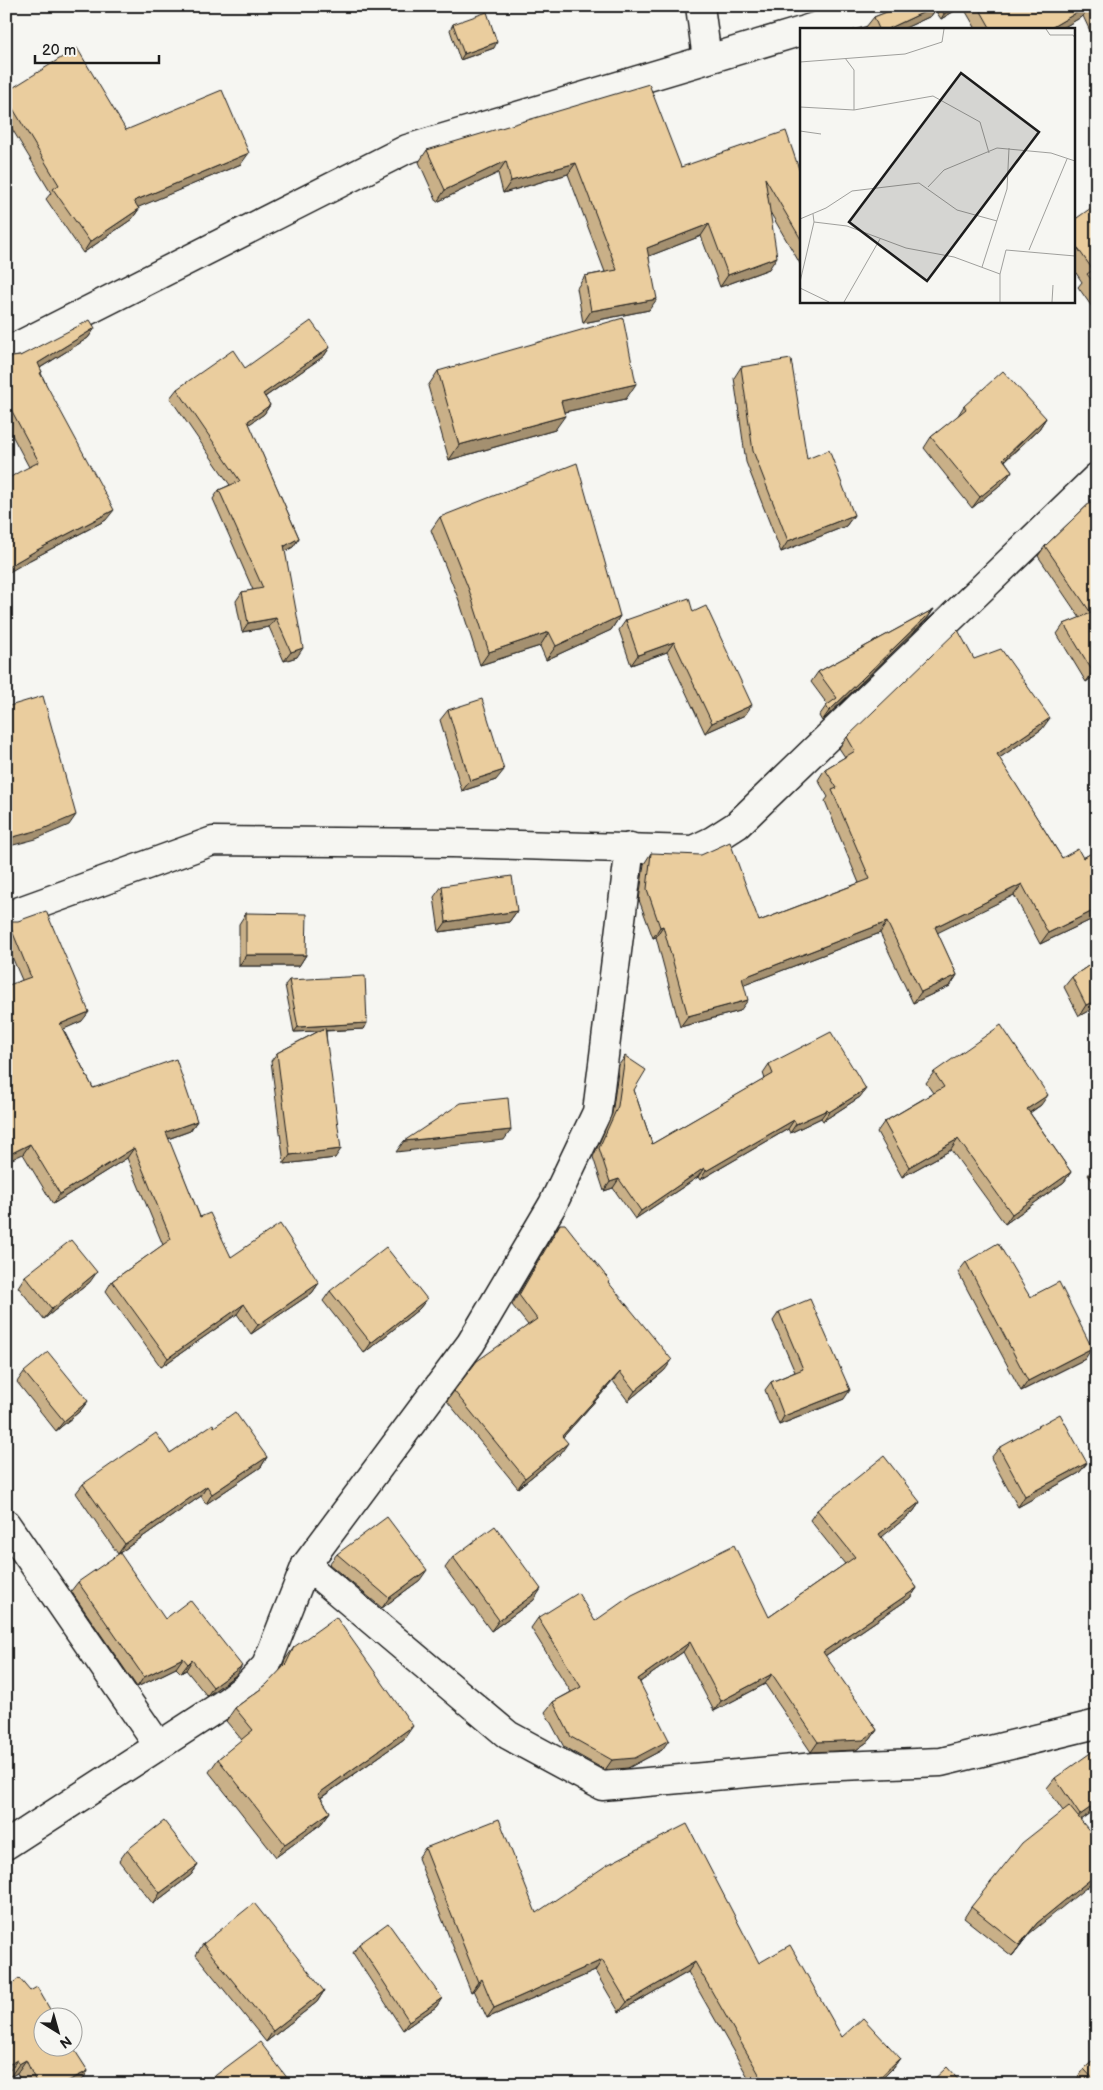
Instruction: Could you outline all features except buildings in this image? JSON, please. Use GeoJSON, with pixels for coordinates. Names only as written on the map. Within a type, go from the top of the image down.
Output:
{"type":"FeatureCollection","features":[{"type":"Feature","properties":{"kind":"street"},"geometry":{"type":"LineString","coordinates":[[700,6],[707,59]]}},
{"type":"Feature","properties":{"kind":"street"},"geometry":{"type":"LineString","coordinates":[[811,28],[883,6]]}},
{"type":"Feature","properties":{"kind":"street"},"geometry":{"type":"LineString","coordinates":[[6,352],[408,149],[800,31]]}},
{"type":"Feature","properties":{"kind":"street"},"geometry":{"type":"LineString","coordinates":[[6,916],[213,841],[452,843],[693,850],[712,841],[737,825],[1097,477]]}},
{"type":"Feature","properties":{"kind":"street"},"geometry":{"type":"LineString","coordinates":[[6,1845],[228,1701],[246,1687],[266,1666],[306,1565],[471,1343],[553,1204],[597,1112],[630,847]]}},
{"type":"Feature","properties":{"kind":"street"},"geometry":{"type":"LineString","coordinates":[[6,1524],[158,1745]]}},
{"type":"Feature","properties":{"kind":"street"},"geometry":{"type":"LineString","coordinates":[[306,1565],[508,1735],[602,1786],[814,1767],[942,1762],[1097,1724]]}}]}
